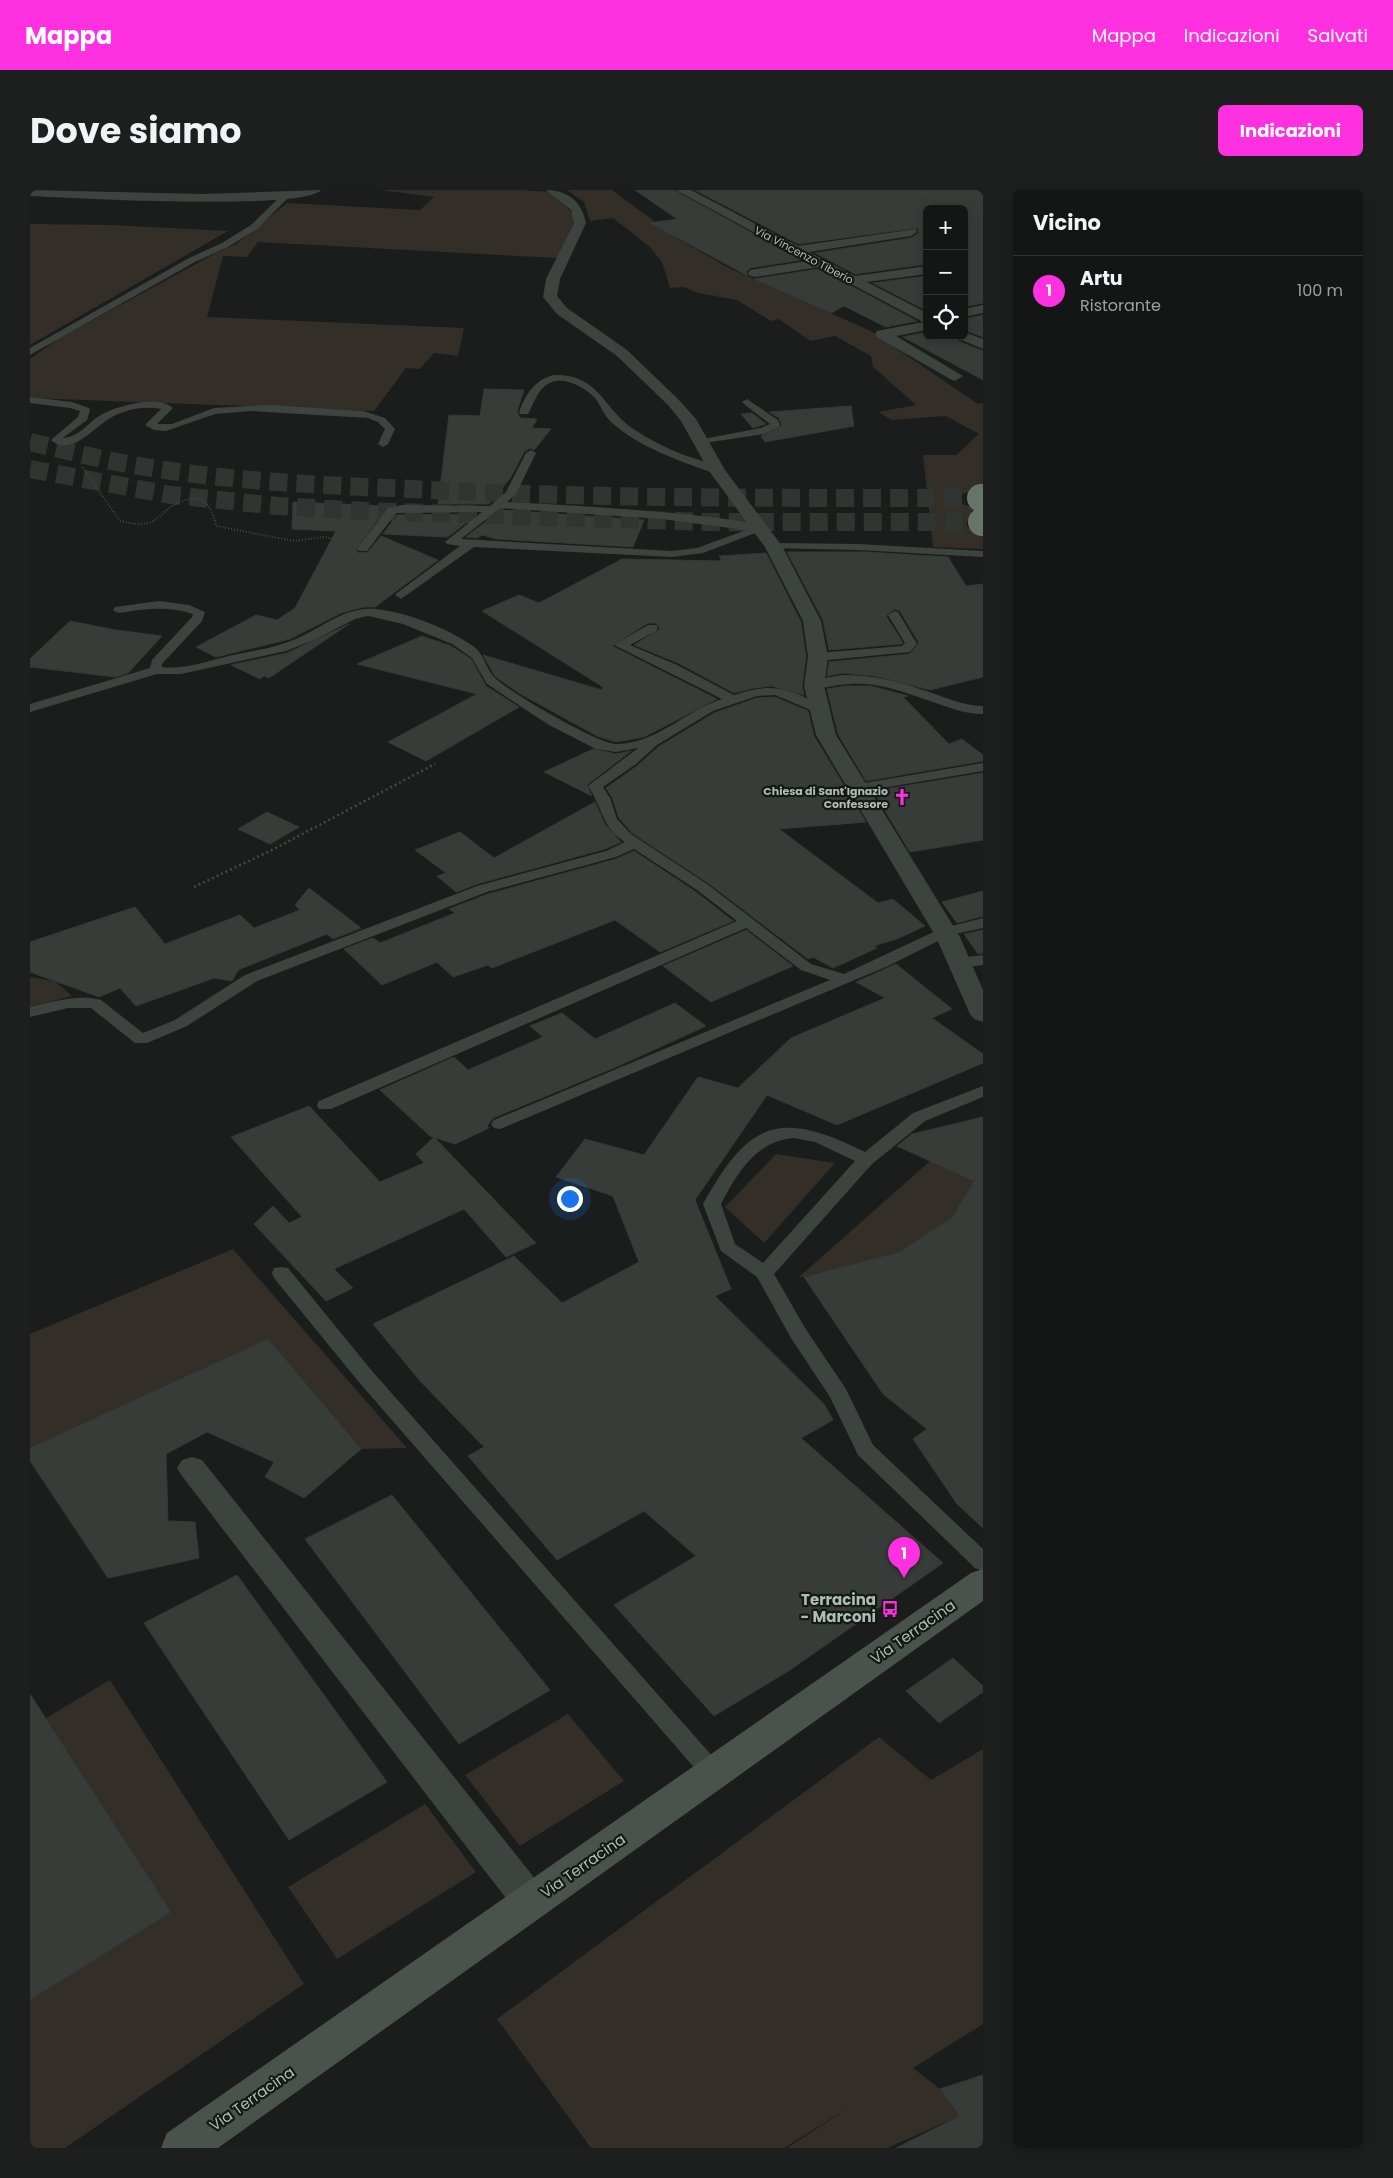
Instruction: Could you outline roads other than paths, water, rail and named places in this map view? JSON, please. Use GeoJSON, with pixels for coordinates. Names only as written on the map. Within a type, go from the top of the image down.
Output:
{"type":"FeatureCollection","features":[{"type":"Feature","properties":{"kind":"main road","name":"Via Terracina"},"geometry":{"type":"LineString","coordinates":[[182,2148],[983,1583]]}},
{"type":"Feature","properties":{"kind":"street"},"geometry":{"type":"LineString","coordinates":[[30,192],[85,192],[158,198],[285,197],[315,190]]}},
{"type":"Feature","properties":{"kind":"street"},"geometry":{"type":"LineString","coordinates":[[552,190],[577,209],[580,223],[554,279],[550,297],[562,311],[622,352],[688,419],[717,471],[774,546],[812,620],[818,657],[814,686],[826,735],[945,932],[983,1014]]}},
{"type":"Feature","properties":{"kind":"street","name":"Via Vincenzo Tiberio"},"geometry":{"type":"LineString","coordinates":[[682,190],[923,316]]}},
{"type":"Feature","properties":{"kind":"street"},"geometry":{"type":"LineString","coordinates":[[796,250],[911,232]]}},
{"type":"Feature","properties":{"kind":"street"},"geometry":{"type":"LineString","coordinates":[[755,273],[820,263]]}},
{"type":"Feature","properties":{"kind":"street"},"geometry":{"type":"LineString","coordinates":[[853,280],[923,271]]}},
{"type":"Feature","properties":{"kind":"street"},"geometry":{"type":"LineString","coordinates":[[968,312],[983,309]]}},
{"type":"Feature","properties":{"kind":"street"},"geometry":{"type":"LineString","coordinates":[[923,327],[882,334],[955,376]]}},
{"type":"Feature","properties":{"kind":"street"},"geometry":{"type":"LineString","coordinates":[[968,338],[983,345]]}},
{"type":"Feature","properties":{"kind":"street"},"geometry":{"type":"LineString","coordinates":[[192,1468],[532,1902]]}},
{"type":"Feature","properties":{"kind":"lane"},"geometry":{"type":"LineString","coordinates":[[30,352],[97,312],[192,260],[226,245],[254,227],[285,197]]}},
{"type":"Feature","properties":{"kind":"lane"},"geometry":{"type":"LineString","coordinates":[[524,412],[529,396],[542,381],[549,378],[569,379],[599,396],[609,415],[639,437],[684,459],[717,471]]}},
{"type":"Feature","properties":{"kind":"lane"},"geometry":{"type":"LineString","coordinates":[[30,400],[72,404],[85,410],[83,418],[56,440],[63,442],[75,441],[104,417],[115,412],[149,405],[162,405],[168,408],[150,425],[165,429],[201,414],[231,409],[363,414],[378,417],[390,429],[383,444]]}},
{"type":"Feature","properties":{"kind":"lane"},"geometry":{"type":"LineString","coordinates":[[702,442],[764,431],[775,425],[774,422],[747,402]]}},
{"type":"Feature","properties":{"kind":"lane"},"geometry":{"type":"LineString","coordinates":[[531,453],[511,494],[451,542],[672,554],[699,551],[760,529]]}},
{"type":"Feature","properties":{"kind":"lane"},"geometry":{"type":"LineString","coordinates":[[364,549],[392,510],[402,508],[494,508],[658,515],[718,521],[760,529]]}},
{"type":"Feature","properties":{"kind":"lane"},"geometry":{"type":"LineString","coordinates":[[401,595],[470,544]]}},
{"type":"Feature","properties":{"kind":"lane"},"geometry":{"type":"LineString","coordinates":[[774,546],[858,547],[983,554]]}},
{"type":"Feature","properties":{"kind":"lane"},"geometry":{"type":"LineString","coordinates":[[119,610],[135,606],[174,605],[199,612],[198,618],[156,663],[156,670]]}},
{"type":"Feature","properties":{"kind":"lane"},"geometry":{"type":"LineString","coordinates":[[30,708],[156,670],[172,672],[279,649],[302,641],[340,621],[368,612],[381,613],[461,643],[476,654],[482,663],[483,673],[491,681],[554,722],[601,746],[630,747],[653,742]]}},
{"type":"Feature","properties":{"kind":"lane"},"geometry":{"type":"LineString","coordinates":[[818,657],[906,649],[911,644],[894,614]]}},
{"type":"Feature","properties":{"kind":"lane"},"geometry":{"type":"LineString","coordinates":[[652,628],[620,645],[673,668],[733,700]]}},
{"type":"Feature","properties":{"kind":"lane"},"geometry":{"type":"LineString","coordinates":[[814,686],[827,680],[844,678],[874,682],[983,710]]}},
{"type":"Feature","properties":{"kind":"lane"},"geometry":{"type":"LineString","coordinates":[[820,710],[794,697],[776,691],[756,692],[708,708],[653,742],[631,761],[595,786],[603,798],[610,820],[635,844],[702,888],[806,967],[844,979]]}},
{"type":"Feature","properties":{"kind":"lane"},"geometry":{"type":"LineString","coordinates":[[858,788],[983,767]]}},
{"type":"Feature","properties":{"kind":"lane"},"geometry":{"type":"LineString","coordinates":[[30,1012],[68,1003],[95,1003],[141,1040],[180,1022],[251,978],[482,889],[611,854],[635,844]]}},
{"type":"Feature","properties":{"kind":"lane"},"geometry":{"type":"LineString","coordinates":[[325,1105],[748,922]]}},
{"type":"Feature","properties":{"kind":"lane"},"geometry":{"type":"LineString","coordinates":[[500,1124],[883,963],[945,932],[983,923]]}},
{"type":"Feature","properties":{"kind":"lane"},"geometry":{"type":"LineString","coordinates":[[959,963],[983,960]]}},
{"type":"Feature","properties":{"kind":"lane"},"geometry":{"type":"LineString","coordinates":[[764,1273],[866,1160],[919,1117],[983,1091]]}},
{"type":"Feature","properties":{"kind":"lane"},"geometry":{"type":"LineString","coordinates":[[866,1160],[830,1142],[794,1132],[761,1139],[730,1170],[712,1204],[727,1246],[764,1273],[798,1333],[840,1394],[865,1450],[983,1562]]}},
{"type":"Feature","properties":{"kind":"lane"},"geometry":{"type":"LineString","coordinates":[[281,1273],[365,1376],[713,1773]]}},
{"type":"Feature","properties":{"kind":"tunnel"},"geometry":{"type":"LineString","coordinates":[[30,442],[133,465],[236,479],[306,484],[553,495],[981,498]]}},
{"type":"Feature","properties":{"kind":"tunnel"},"geometry":{"type":"LineString","coordinates":[[30,469],[171,495],[278,506],[365,511],[706,522],[982,522]]}},
{"type":"Feature","properties":{"kind":"place","name":"Chiesa di Sant'Ignazio Confessore"},"geometry":{"type":"Point","coordinates":[902,797]}},
{"type":"Feature","properties":{"kind":"place","name":"Artu"},"geometry":{"type":"Point","coordinates":[904,1578]}},
{"type":"Feature","properties":{"kind":"place","name":"Terracina - Marconi"},"geometry":{"type":"Point","coordinates":[890,1609]}}]}
